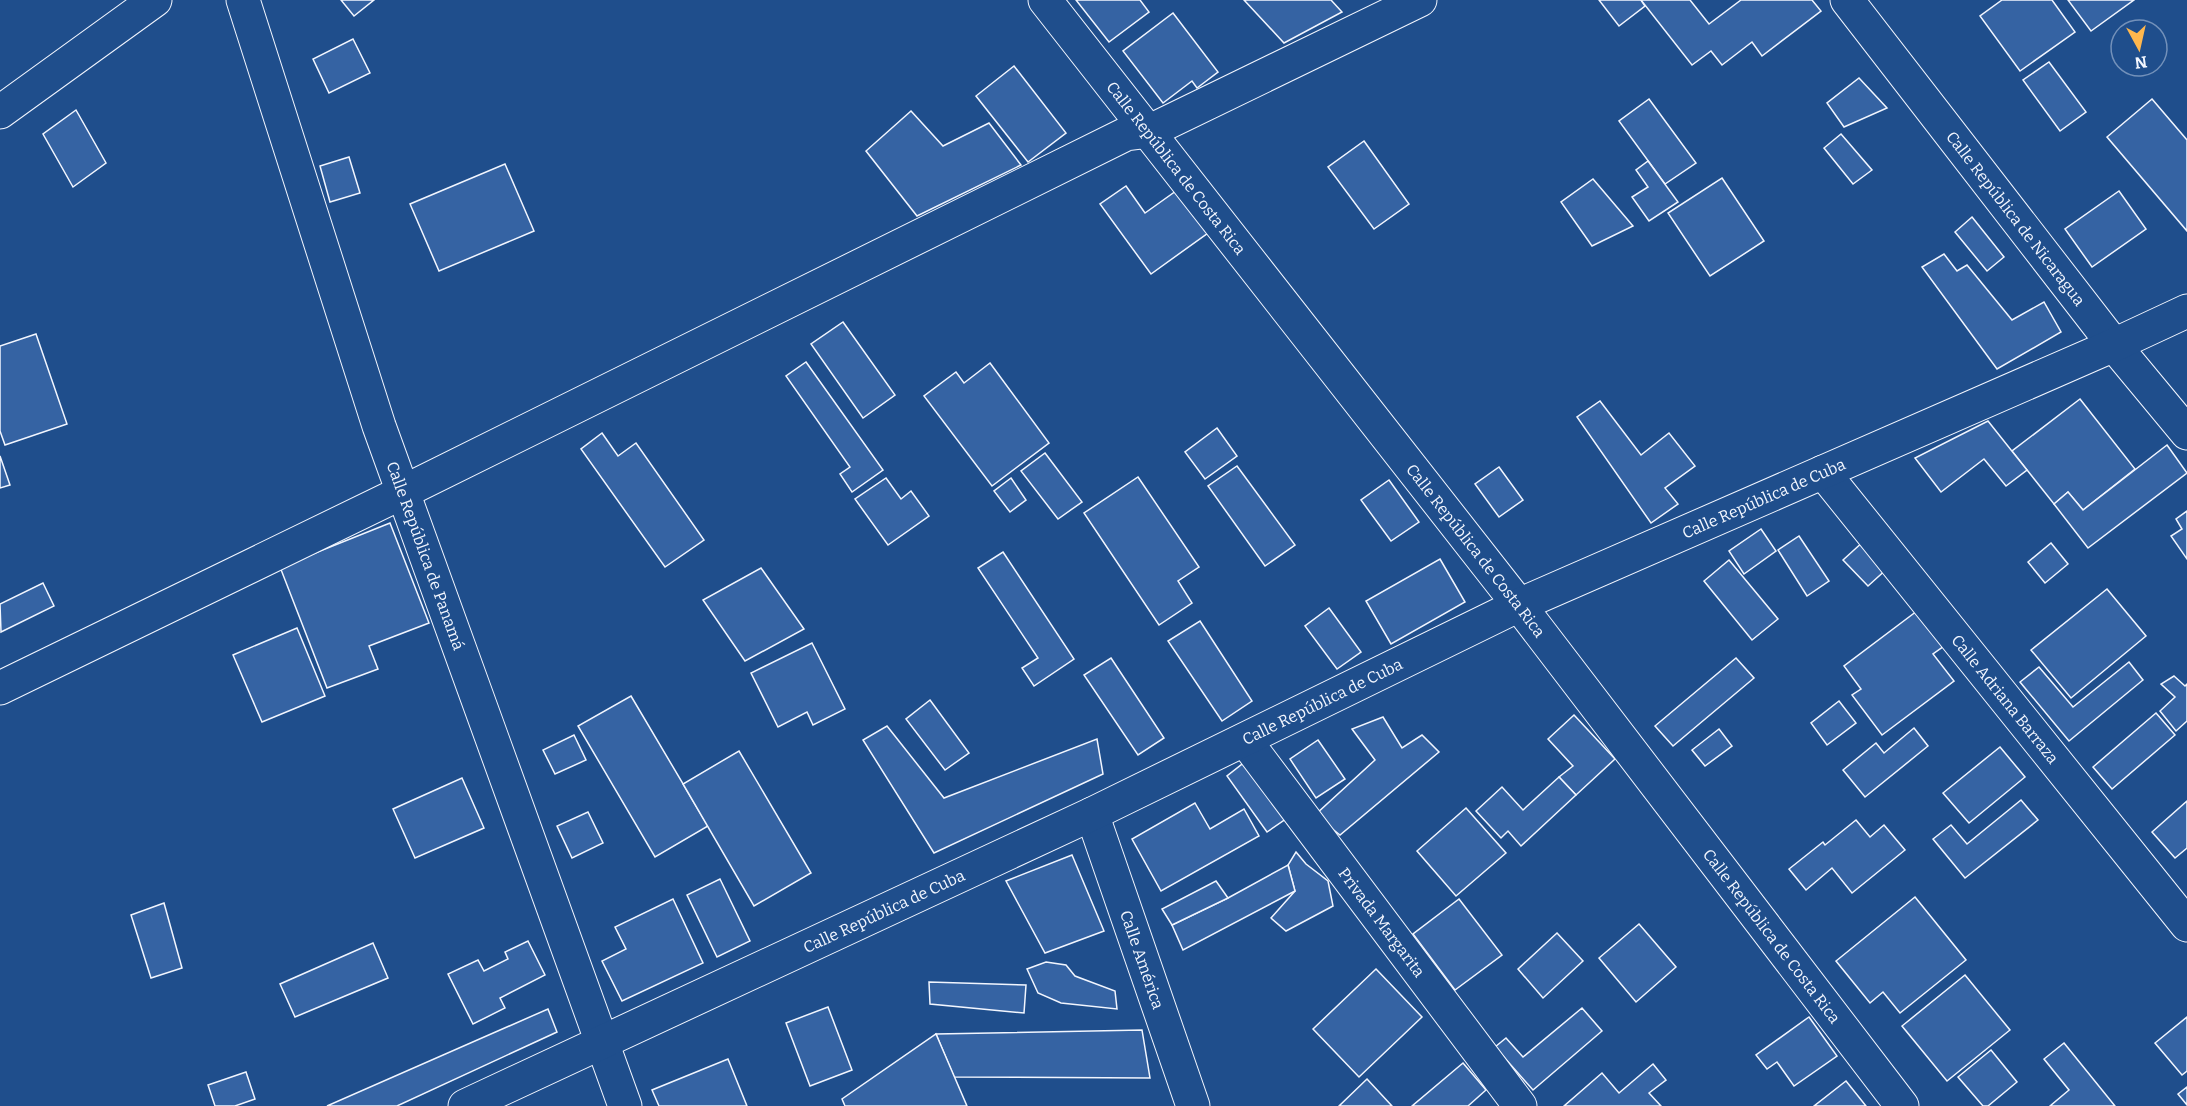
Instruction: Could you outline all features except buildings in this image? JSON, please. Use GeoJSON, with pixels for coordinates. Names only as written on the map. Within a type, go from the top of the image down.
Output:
{"type":"FeatureCollection","features":[{"type":"Feature","properties":{"kind":"street"},"geometry":{"type":"LineString","coordinates":[[0,112],[155,0]]}},
{"type":"Feature","properties":{"kind":"street","name":"Calle República de Panamá"},"geometry":{"type":"LineString","coordinates":[[243,0],[379,426],[625,1106]]}},
{"type":"Feature","properties":{"kind":"street","name":"Calle República de Costa Rica"},"geometry":{"type":"LineString","coordinates":[[1045,0],[1519,604],[1902,1106]]}},
{"type":"Feature","properties":{"kind":"street"},"geometry":{"type":"LineString","coordinates":[[0,688],[403,492],[1126,134],[1150,131],[1420,0]]}},
{"type":"Feature","properties":{"kind":"street","name":"Calle República de Nicaragua"},"geometry":{"type":"LineString","coordinates":[[1847,0],[2114,345],[2187,433]]}},
{"type":"Feature","properties":{"kind":"street","name":"Calle República de Cuba"},"geometry":{"type":"LineString","coordinates":[[465,1106],[1092,814],[1519,604],[2114,345],[2187,311]]}},
{"type":"Feature","properties":{"kind":"street","name":"Calle Adriana Barraza"},"geometry":{"type":"LineString","coordinates":[[1823,472],[2187,925]]}},
{"type":"Feature","properties":{"kind":"street","name":"Privada Margarita"},"geometry":{"type":"LineString","coordinates":[[1245,740],[1520,1106]]}},
{"type":"Feature","properties":{"kind":"street","name":"Calle América"},"geometry":{"type":"LineString","coordinates":[[1092,814],[1193,1106]]}}]}
